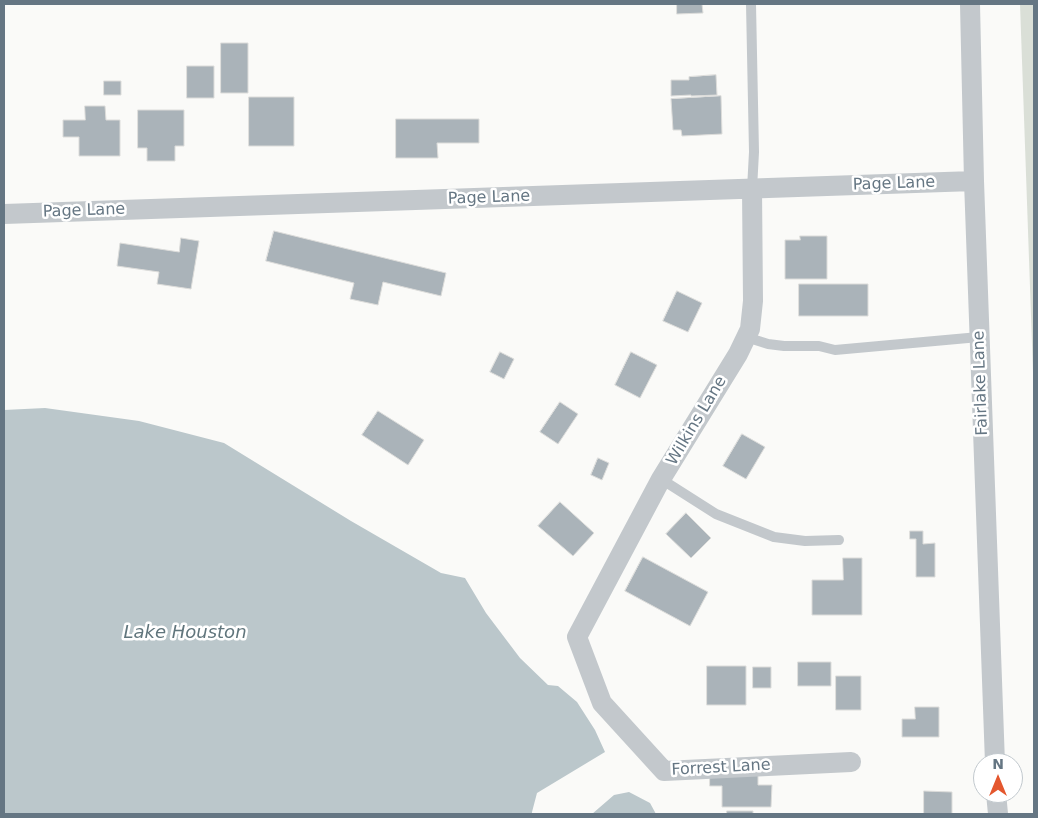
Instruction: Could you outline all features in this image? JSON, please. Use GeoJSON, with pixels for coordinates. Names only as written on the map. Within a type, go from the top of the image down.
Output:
{"type":"FeatureCollection","features":[{"type":"Feature","properties":{"kind":"street","name":"Fairlake Lane"},"geometry":{"type":"LineString","coordinates":[[970,4],[979,338],[995,753]]}},
{"type":"Feature","properties":{"kind":"street","name":"Page Lane"},"geometry":{"type":"LineString","coordinates":[[4,214],[974,181]]}},
{"type":"Feature","properties":{"kind":"street","name":"Wilkins Lane"},"geometry":{"type":"LineString","coordinates":[[577,637],[661,479],[738,354],[750,329],[753,301],[752,189]]}},
{"type":"Feature","properties":{"kind":"street","name":"Forrest Lane"},"geometry":{"type":"LineString","coordinates":[[577,637],[602,703],[664,771],[851,762]]}},
{"type":"Feature","properties":{"kind":"lane"},"geometry":{"type":"LineString","coordinates":[[751,4],[754,152],[752,189]]}},
{"type":"Feature","properties":{"kind":"lane"},"geometry":{"type":"LineString","coordinates":[[746,337],[768,344],[819,346],[835,350],[979,338]]}},
{"type":"Feature","properties":{"kind":"lane"},"geometry":{"type":"LineString","coordinates":[[661,479],[716,514],[774,537],[805,541],[840,540]]}},
{"type":"Feature","properties":{"kind":"shaded area"},"geometry":{"type":"Polygon","coordinates":[[[1020,4],[1034,4],[1034,401],[1020,4]]]}},
{"type":"Feature","properties":{"kind":"water","name":"Lake Houston"},"geometry":{"type":"Polygon","coordinates":[[[45,408],[139,421],[224,443],[351,521],[441,573],[465,578],[486,613],[520,658],[548,685],[558,686],[577,702],[595,730],[605,752],[537,793],[532,814],[4,814],[4,410],[45,408]]]}},
{"type":"Feature","properties":{"kind":"water"},"geometry":{"type":"Polygon","coordinates":[[[629,792],[650,803],[656,814],[592,814],[614,795],[629,792]]]}},
{"type":"Feature","properties":{"kind":"building"},"geometry":{"type":"Polygon","coordinates":[[[677,4],[702,4],[703,13],[677,14],[677,4]]]}},
{"type":"Feature","properties":{"kind":"building"},"geometry":{"type":"Polygon","coordinates":[[[221,43],[248,43],[248,93],[221,93],[221,43]]]}},
{"type":"Feature","properties":{"kind":"building"},"geometry":{"type":"Polygon","coordinates":[[[187,66],[214,66],[214,98],[187,98],[187,66]]]}},
{"type":"Feature","properties":{"kind":"building"},"geometry":{"type":"Polygon","coordinates":[[[716,75],[717,95],[671,96],[671,80],[689,80],[689,77],[716,75]]]}},
{"type":"Feature","properties":{"kind":"building"},"geometry":{"type":"Polygon","coordinates":[[[104,81],[121,81],[121,95],[104,95],[104,81]]]}},
{"type":"Feature","properties":{"kind":"building"},"geometry":{"type":"Polygon","coordinates":[[[721,96],[722,134],[682,136],[681,130],[673,130],[671,99],[721,96]]]}},
{"type":"Feature","properties":{"kind":"building"},"geometry":{"type":"Polygon","coordinates":[[[249,97],[294,97],[294,146],[249,146],[249,97]]]}},
{"type":"Feature","properties":{"kind":"building"},"geometry":{"type":"Polygon","coordinates":[[[85,106],[105,106],[106,120],[120,120],[120,156],[79,156],[79,137],[63,137],[63,120],[85,120],[85,106]]]}},
{"type":"Feature","properties":{"kind":"building"},"geometry":{"type":"Polygon","coordinates":[[[138,110],[184,110],[184,146],[175,146],[175,161],[147,161],[147,148],[138,148],[138,110]]]}},
{"type":"Feature","properties":{"kind":"building"},"geometry":{"type":"Polygon","coordinates":[[[396,119],[479,119],[479,143],[437,143],[438,158],[396,158],[396,119]]]}},
{"type":"Feature","properties":{"kind":"building"},"geometry":{"type":"Polygon","coordinates":[[[274,231],[446,273],[441,296],[383,282],[378,305],[350,299],[354,283],[266,261],[274,231]]]}},
{"type":"Feature","properties":{"kind":"building"},"geometry":{"type":"Polygon","coordinates":[[[800,236],[827,236],[827,279],[785,279],[785,240],[800,240],[800,236]]]}},
{"type":"Feature","properties":{"kind":"building"},"geometry":{"type":"Polygon","coordinates":[[[181,238],[199,241],[191,289],[157,284],[159,272],[117,266],[120,243],[179,252],[181,238]]]}},
{"type":"Feature","properties":{"kind":"building"},"geometry":{"type":"Polygon","coordinates":[[[799,284],[868,284],[868,316],[799,316],[799,284]]]}},
{"type":"Feature","properties":{"kind":"building"},"geometry":{"type":"Polygon","coordinates":[[[677,291],[702,303],[688,332],[663,321],[677,291]]]}},
{"type":"Feature","properties":{"kind":"building"},"geometry":{"type":"Polygon","coordinates":[[[500,352],[514,359],[504,379],[490,372],[500,352]]]}},
{"type":"Feature","properties":{"kind":"building"},"geometry":{"type":"Polygon","coordinates":[[[631,352],[657,365],[640,398],[615,385],[631,352]]]}},
{"type":"Feature","properties":{"kind":"building"},"geometry":{"type":"Polygon","coordinates":[[[560,402],[578,414],[558,444],[540,432],[560,402]]]}},
{"type":"Feature","properties":{"kind":"building"},"geometry":{"type":"Polygon","coordinates":[[[378,411],[424,440],[408,465],[362,435],[378,411]]]}},
{"type":"Feature","properties":{"kind":"building"},"geometry":{"type":"Polygon","coordinates":[[[742,434],[765,447],[746,479],[723,466],[742,434]]]}},
{"type":"Feature","properties":{"kind":"building"},"geometry":{"type":"Polygon","coordinates":[[[598,458],[609,463],[602,480],[591,475],[598,458]]]}},
{"type":"Feature","properties":{"kind":"building"},"geometry":{"type":"Polygon","coordinates":[[[560,502],[594,533],[573,556],[538,526],[560,502]]]}},
{"type":"Feature","properties":{"kind":"building"},"geometry":{"type":"Polygon","coordinates":[[[686,513],[711,538],[691,558],[666,534],[686,513]]]}},
{"type":"Feature","properties":{"kind":"building"},"geometry":{"type":"Polygon","coordinates":[[[910,531],[923,531],[923,544],[935,543],[935,577],[916,577],[916,539],[910,539],[910,531]]]}},
{"type":"Feature","properties":{"kind":"building"},"geometry":{"type":"Polygon","coordinates":[[[643,557],[708,592],[690,626],[625,591],[643,557]]]}},
{"type":"Feature","properties":{"kind":"building"},"geometry":{"type":"Polygon","coordinates":[[[843,558],[862,558],[862,615],[812,615],[812,580],[843,580],[843,558]]]}},
{"type":"Feature","properties":{"kind":"building"},"geometry":{"type":"Polygon","coordinates":[[[798,662],[831,662],[831,686],[798,686],[798,662]]]}},
{"type":"Feature","properties":{"kind":"building"},"geometry":{"type":"Polygon","coordinates":[[[707,666],[746,666],[746,705],[707,705],[707,666]]]}},
{"type":"Feature","properties":{"kind":"building"},"geometry":{"type":"Polygon","coordinates":[[[753,667],[771,667],[771,688],[753,688],[753,667]]]}},
{"type":"Feature","properties":{"kind":"building"},"geometry":{"type":"Polygon","coordinates":[[[836,676],[861,676],[861,710],[836,710],[836,676]]]}},
{"type":"Feature","properties":{"kind":"building"},"geometry":{"type":"Polygon","coordinates":[[[915,707],[939,707],[939,737],[902,737],[902,719],[915,719],[915,707]]]}},
{"type":"Feature","properties":{"kind":"building"},"geometry":{"type":"Polygon","coordinates":[[[710,769],[758,770],[758,785],[772,785],[771,807],[722,807],[722,786],[710,786],[710,769]]]}},
{"type":"Feature","properties":{"kind":"building"},"geometry":{"type":"Polygon","coordinates":[[[924,791],[952,792],[952,814],[924,814],[924,791]]]}},
{"type":"Feature","properties":{"kind":"building"},"geometry":{"type":"Polygon","coordinates":[[[727,811],[753,811],[753,814],[727,814],[727,811]]]}}]}
